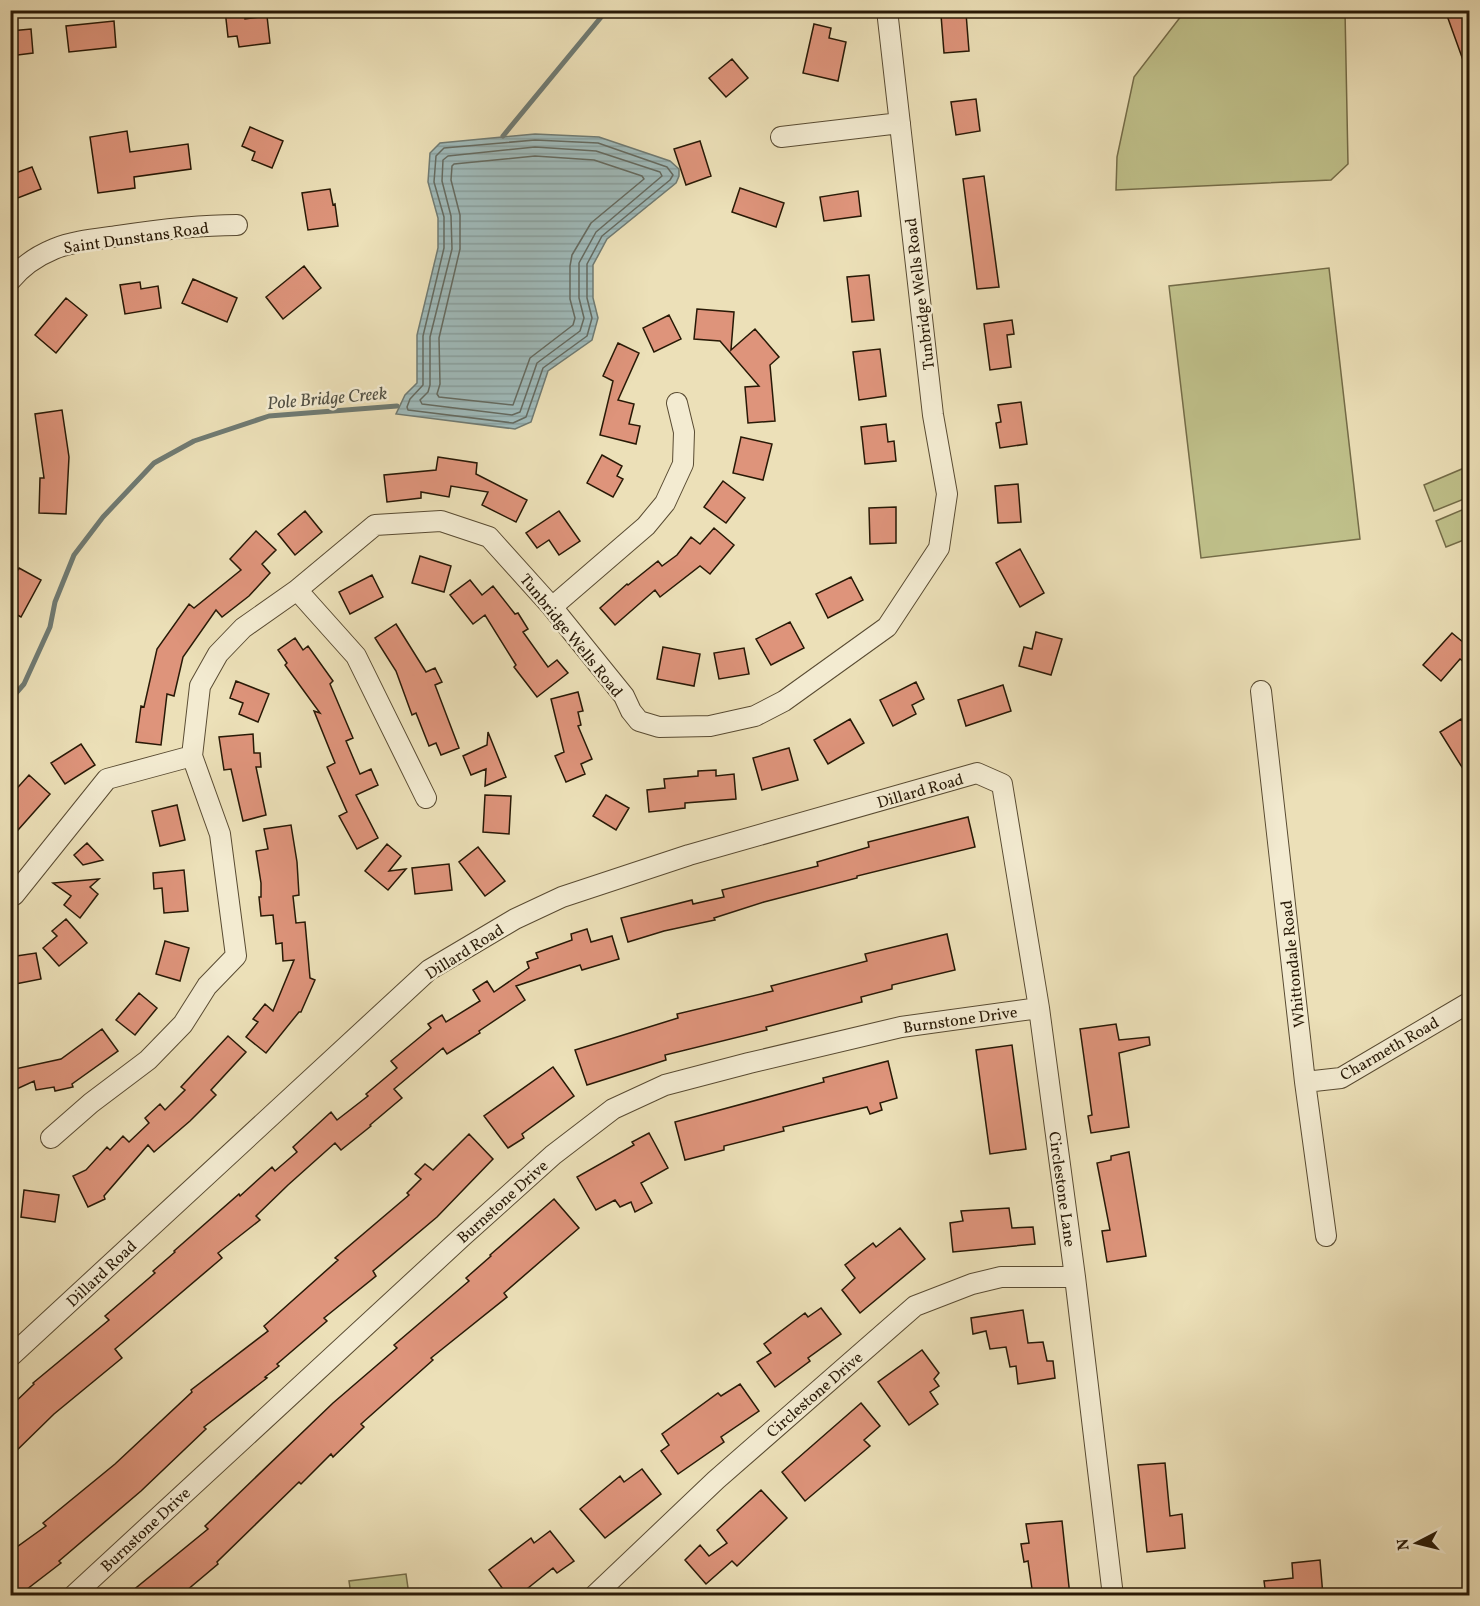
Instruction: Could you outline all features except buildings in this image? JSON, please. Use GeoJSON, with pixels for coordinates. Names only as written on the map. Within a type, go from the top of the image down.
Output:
{"type":"FeatureCollection","features":[{"type":"Feature","properties":{"kind":"street","name":"Tunbridge Wells Road"},"geometry":{"type":"LineString","coordinates":[[51,1138],[91,1103],[148,1060],[183,1024],[207,986],[236,956],[220,834],[192,756],[200,686],[218,654],[243,628],[297,590],[375,525],[441,521],[489,537],[552,607],[624,696],[639,721],[659,728],[710,726],[755,716],[784,701],[887,627],[939,548],[947,494],[933,415],[887,10]]}},
{"type":"Feature","properties":{"kind":"street"},"geometry":{"type":"LineString","coordinates":[[781,137],[900,123]]}},
{"type":"Feature","properties":{"kind":"street","name":"Saint Dunstans Road"},"geometry":{"type":"LineString","coordinates":[[10,281],[19,270],[34,259],[57,248],[97,239],[154,231],[206,225],[237,225]]}},
{"type":"Feature","properties":{"kind":"street"},"geometry":{"type":"LineString","coordinates":[[552,607],[646,526],[665,503],[683,464],[684,432],[677,403]]}},
{"type":"Feature","properties":{"kind":"street"},"geometry":{"type":"LineString","coordinates":[[297,590],[356,656],[426,798]]}},
{"type":"Feature","properties":{"kind":"street","name":"Whittondale Road"},"geometry":{"type":"LineString","coordinates":[[1261,691],[1305,1082],[1326,1236]]}},
{"type":"Feature","properties":{"kind":"street"},"geometry":{"type":"LineString","coordinates":[[14,895],[107,779],[192,756]]}},
{"type":"Feature","properties":{"kind":"street","name":"Dillard Road"},"geometry":{"type":"LineString","coordinates":[[10,1357],[429,970],[506,925],[562,897],[678,859],[977,773],[1002,784]]}},
{"type":"Feature","properties":{"kind":"street","name":"Circlestone Lane"},"geometry":{"type":"LineString","coordinates":[[1002,784],[1039,1008],[1075,1277],[1113,1596]]}},
{"type":"Feature","properties":{"kind":"street","name":"Charmeth Road"},"geometry":{"type":"LineString","coordinates":[[1305,1082],[1341,1078],[1470,1002]]}},
{"type":"Feature","properties":{"kind":"street","name":"Burnstone Drive"},"geometry":{"type":"LineString","coordinates":[[73,1596],[463,1236],[553,1155],[613,1109],[665,1085],[749,1063],[901,1027],[1039,1008]]}},
{"type":"Feature","properties":{"kind":"street","name":"Circlestone Drive"},"geometry":{"type":"LineString","coordinates":[[594,1596],[716,1480],[915,1306],[972,1284],[1001,1277],[1075,1277]]}},
{"type":"Feature","properties":{"kind":"green space"},"geometry":{"type":"Polygon","coordinates":[[[1185,11],[1345,11],[1348,164],[1331,180],[1116,190],[1117,157],[1134,77],[1185,11]]]}},
{"type":"Feature","properties":{"kind":"green space"},"geometry":{"type":"Polygon","coordinates":[[[1329,268],[1360,539],[1201,558],[1169,286],[1329,268]]]}},
{"type":"Feature","properties":{"kind":"green space"},"geometry":{"type":"Polygon","coordinates":[[[1469,466],[1469,497],[1434,511],[1424,485],[1469,466]]]}},
{"type":"Feature","properties":{"kind":"green space"},"geometry":{"type":"Polygon","coordinates":[[[1469,507],[1469,538],[1446,547],[1436,521],[1469,507]]]}},
{"type":"Feature","properties":{"kind":"green space"},"geometry":{"type":"Polygon","coordinates":[[[406,1574],[409,1595],[351,1595],[349,1581],[406,1574]]]}},
{"type":"Feature","properties":{"kind":"water"},"geometry":{"type":"Polygon","coordinates":[[[535,134],[599,137],[670,161],[679,169],[679,176],[676,183],[607,239],[593,265],[593,298],[598,318],[592,340],[548,371],[531,422],[515,429],[396,414],[405,395],[417,383],[417,335],[438,248],[438,218],[428,182],[430,153],[440,143],[535,134]]]}},
{"type":"Feature","properties":{"kind":"waterway","name":"Pole Bridge Creek"},"geometry":{"type":"LineString","coordinates":[[503,136],[607,10]]}},
{"type":"Feature","properties":{"kind":"waterway","name":"Pole Bridge Creek"},"geometry":{"type":"LineString","coordinates":[[10,700],[24,684],[50,627],[55,602],[74,555],[103,517],[154,463],[194,441],[269,416],[397,406]]}}]}
